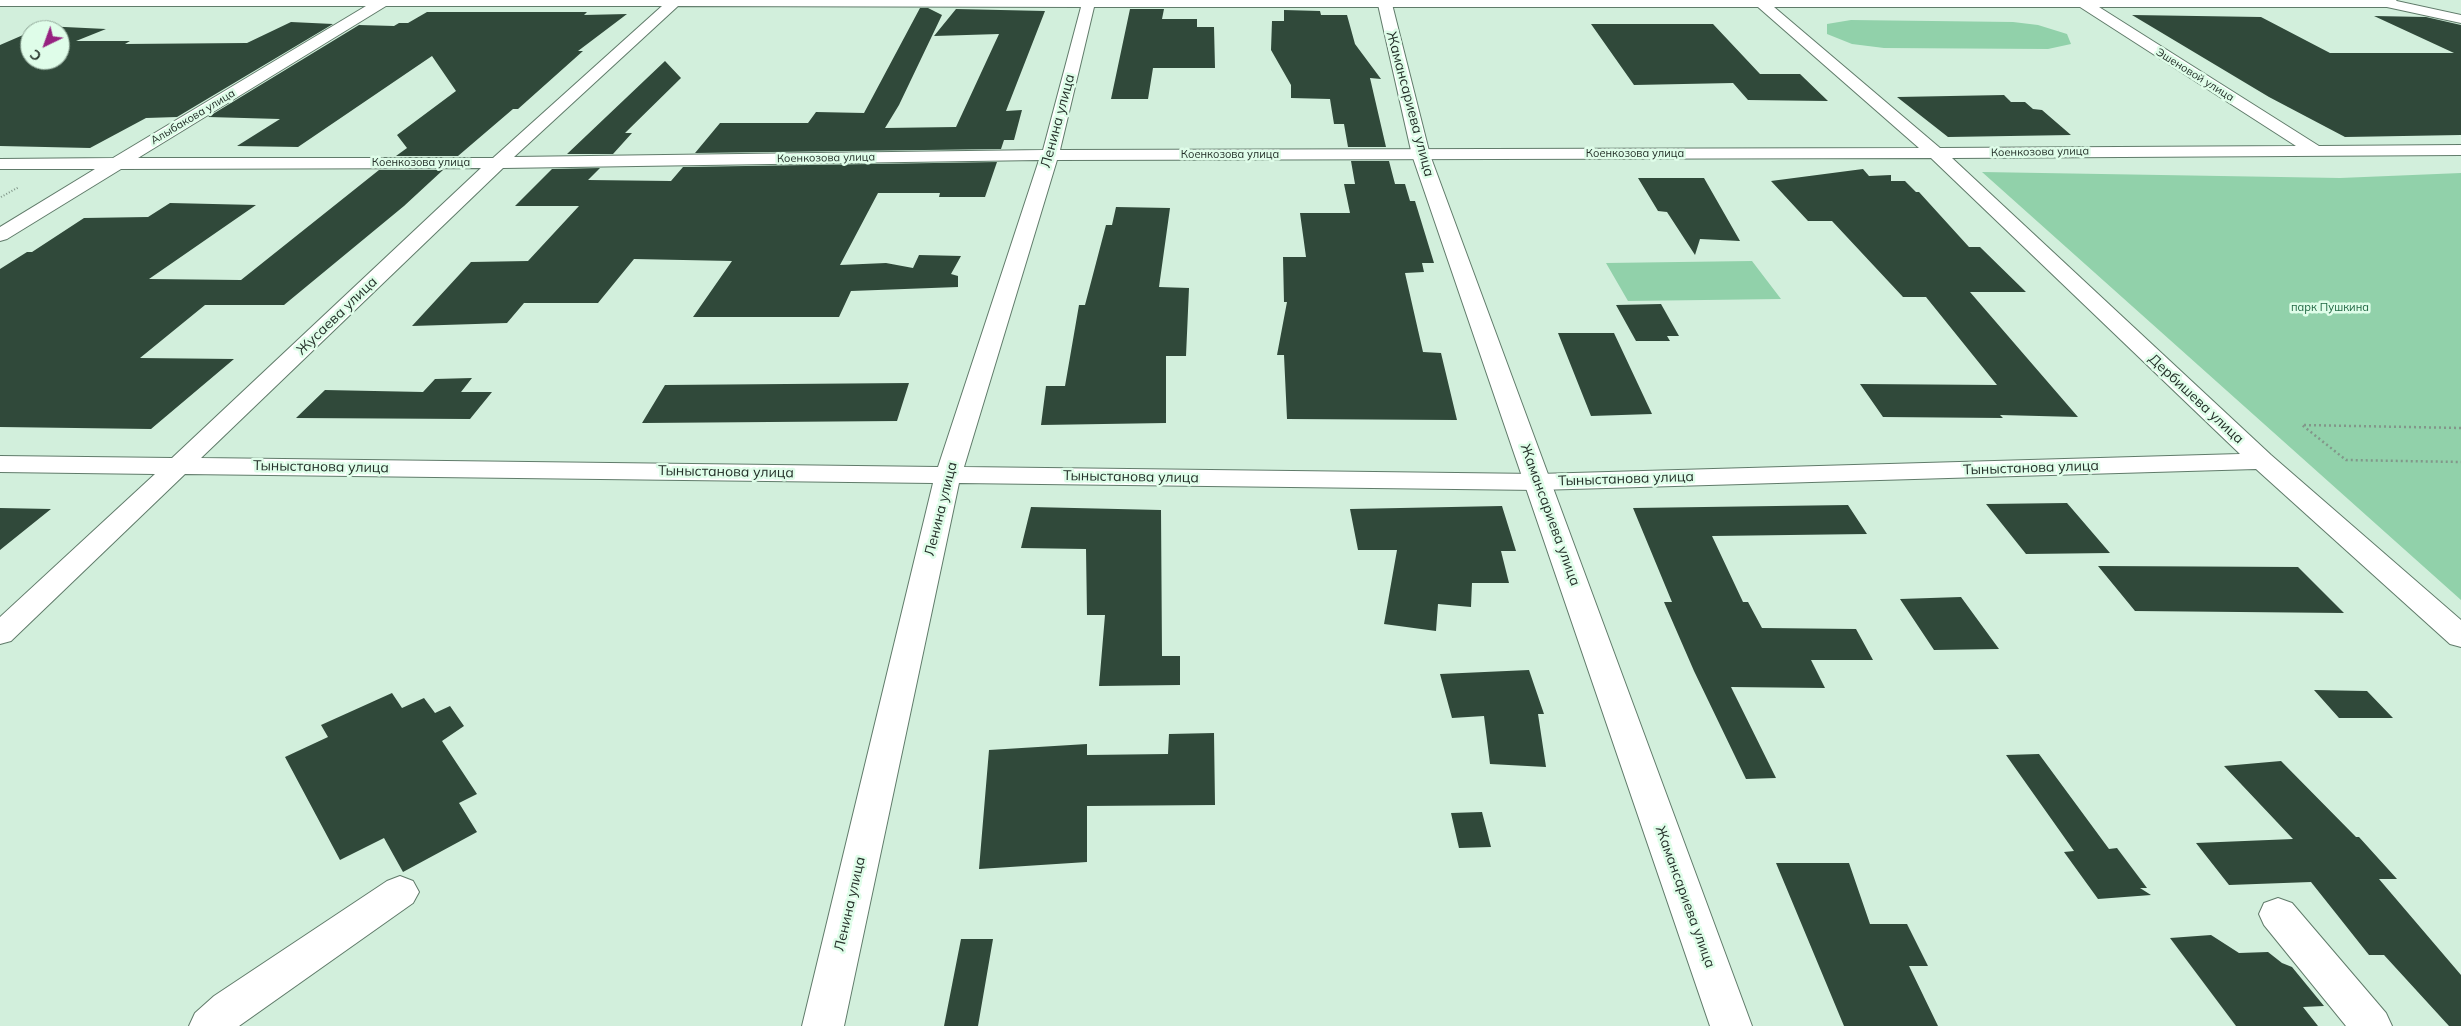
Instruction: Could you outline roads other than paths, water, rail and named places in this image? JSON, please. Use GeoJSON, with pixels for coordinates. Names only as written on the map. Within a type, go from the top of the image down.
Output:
{"type":"FeatureCollection","features":[{"type":"Feature","properties":{"kind":"street"},"geometry":{"type":"LineString","coordinates":[[0,2],[4,0]]}},
{"type":"Feature","properties":{"kind":"street"},"geometry":{"type":"LineString","coordinates":[[2373,0],[2461,19]]}},
{"type":"Feature","properties":{"kind":"street","name":"Алыбакова улица"},"geometry":{"type":"LineString","coordinates":[[0,235],[385,1]]}},
{"type":"Feature","properties":{"kind":"street","name":"Жусаева улица"},"geometry":{"type":"LineString","coordinates":[[0,634],[182,465],[496,163],[676,1]]}},
{"type":"Feature","properties":{"kind":"street","name":"Ленина улица"},"geometry":{"type":"LineString","coordinates":[[823,1026],[948,474],[1050,155],[1089,1]]}},
{"type":"Feature","properties":{"kind":"street","name":"Жамансариева улица"},"geometry":{"type":"LineString","coordinates":[[1384,1],[1421,155],[1731,1026]]}},
{"type":"Feature","properties":{"kind":"street","name":"Дербишева улица"},"geometry":{"type":"LineString","coordinates":[[1759,1],[1936,154],[2262,461],[2461,637]]}},
{"type":"Feature","properties":{"kind":"street"},"geometry":{"type":"LineString","coordinates":[[0,2],[2080,1],[2391,4]]}},
{"type":"Feature","properties":{"kind":"street","name":"Эшеновой улица"},"geometry":{"type":"LineString","coordinates":[[2080,1],[2313,149]]}},
{"type":"Feature","properties":{"kind":"street","name":"Коенкозова улица"},"geometry":{"type":"LineString","coordinates":[[0,164],[120,162],[496,163],[1050,155],[1936,154],[2313,149],[2461,150]]}},
{"type":"Feature","properties":{"kind":"street","name":"Тыныстанова улица"},"geometry":{"type":"LineString","coordinates":[[0,464],[1538,482],[2262,461]]}},
{"type":"Feature","properties":{"kind":"street"},"geometry":{"type":"LineString","coordinates":[[210,1026],[228,1009],[400,892]]}},
{"type":"Feature","properties":{"kind":"street"},"geometry":{"type":"LineString","coordinates":[[2278,914],[2371,1026]]}},
{"type":"Feature","properties":{"kind":"park label","name":"парк Пушкина"},"geometry":{"type":"Point","coordinates":[2330,308]}}]}
